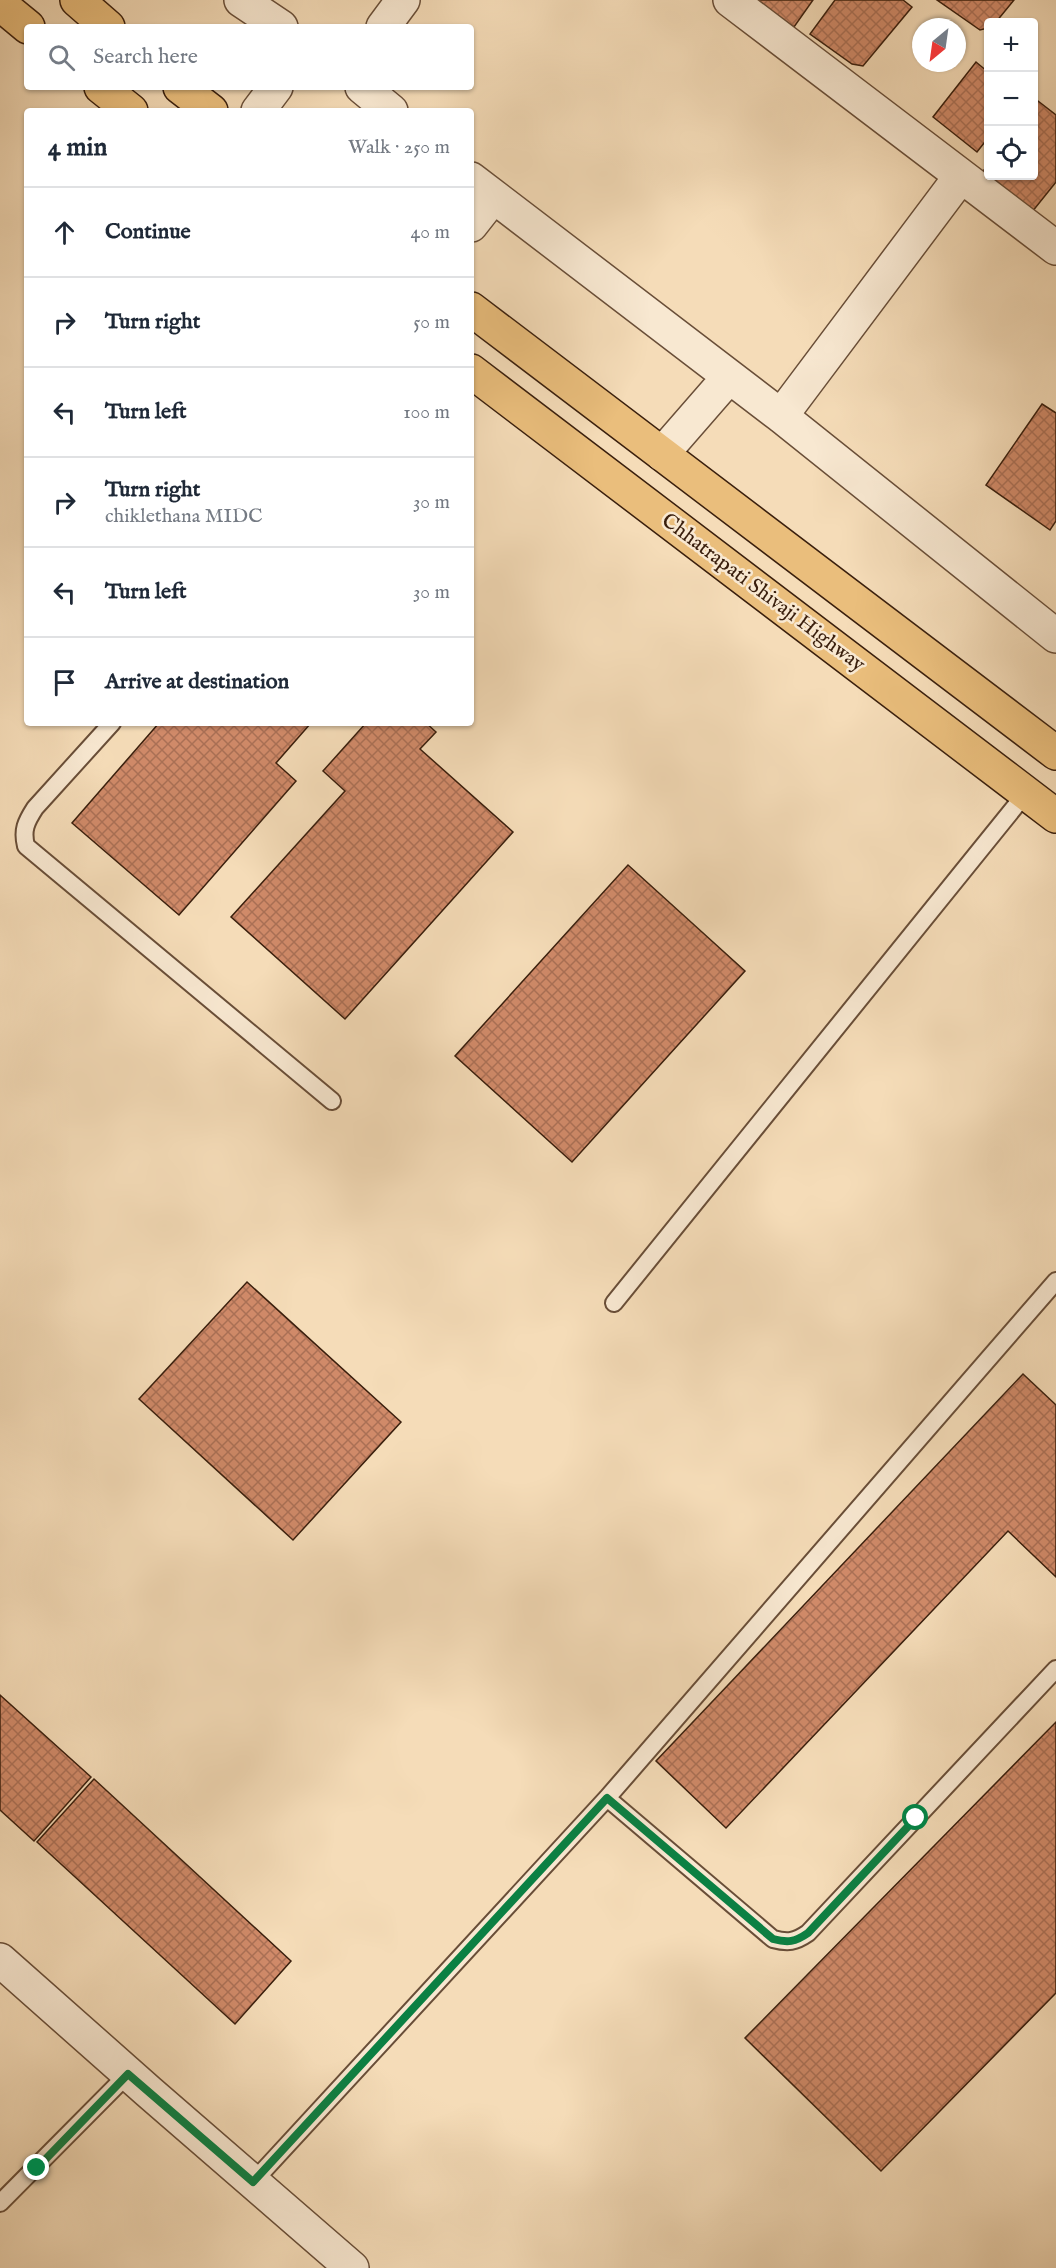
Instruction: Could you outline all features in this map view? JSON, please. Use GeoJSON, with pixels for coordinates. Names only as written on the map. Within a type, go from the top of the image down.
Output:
{"type":"FeatureCollection","features":[{"type":"Feature","properties":{"kind":"main road"},"geometry":{"type":"LineString","coordinates":[[76,0],[104,24]]}},
{"type":"Feature","properties":{"kind":"main road"},"geometry":{"type":"LineString","coordinates":[[0,4],[24,24]]}},
{"type":"Feature","properties":{"kind":"main road"},"geometry":{"type":"LineString","coordinates":[[105,90],[127,108]]}},
{"type":"Feature","properties":{"kind":"main road"},"geometry":{"type":"LineString","coordinates":[[184,90],[207,108]]}},
{"type":"Feature","properties":{"kind":"main road"},"geometry":{"type":"LineString","coordinates":[[474,311],[1056,753]]}},
{"type":"Feature","properties":{"kind":"main road","name":"Chhatrapati Shivaji Highway"},"geometry":{"type":"LineString","coordinates":[[474,373],[1056,816]]}},
{"type":"Feature","properties":{"kind":"street"},"geometry":{"type":"LineString","coordinates":[[241,0],[277,24]]}},
{"type":"Feature","properties":{"kind":"street"},"geometry":{"type":"LineString","coordinates":[[385,24],[403,0]]}},
{"type":"Feature","properties":{"kind":"street"},"geometry":{"type":"LineString","coordinates":[[730,0],[1056,248]]}},
{"type":"Feature","properties":{"kind":"street"},"geometry":{"type":"LineString","coordinates":[[260,108],[274,90]]}},
{"type":"Feature","properties":{"kind":"street"},"geometry":{"type":"LineString","coordinates":[[366,90],[387,108]]}},
{"type":"Feature","properties":{"kind":"street"},"geometry":{"type":"LineString","coordinates":[[781,416],[961,176]]}},
{"type":"Feature","properties":{"kind":"street"},"geometry":{"type":"LineString","coordinates":[[474,215],[482,188],[781,416],[1056,636]]}},
{"type":"Feature","properties":{"kind":"street"},"geometry":{"type":"LineString","coordinates":[[662,454],[729,377]]}},
{"type":"Feature","properties":{"kind":"street"},"geometry":{"type":"LineString","coordinates":[[0,1960],[352,2268]]}},
{"type":"Feature","properties":{"kind":"lane"},"geometry":{"type":"LineString","coordinates":[[109,726],[35,808],[26,822],[23,833],[26,846],[332,1101]]}},
{"type":"Feature","properties":{"kind":"lane"},"geometry":{"type":"LineString","coordinates":[[614,1303],[1026,793]]}},
{"type":"Feature","properties":{"kind":"lane"},"geometry":{"type":"LineString","coordinates":[[253,2182],[607,1798],[1056,1281]]}},
{"type":"Feature","properties":{"kind":"lane"},"geometry":{"type":"LineString","coordinates":[[607,1798],[773,1939],[786,1942],[796,1941],[808,1933],[1056,1669]]}},
{"type":"Feature","properties":{"kind":"lane"},"geometry":{"type":"LineString","coordinates":[[0,2203],[128,2074]]}},
{"type":"Feature","properties":{"kind":"building"},"geometry":{"type":"Polygon","coordinates":[[[755,0],[813,0],[794,27],[755,0]]]}},
{"type":"Feature","properties":{"kind":"building"},"geometry":{"type":"Polygon","coordinates":[[[835,0],[903,0],[912,7],[863,66],[852,64],[810,34],[835,0]]]}},
{"type":"Feature","properties":{"kind":"building"},"geometry":{"type":"Polygon","coordinates":[[[937,0],[1014,0],[999,18],[984,18],[984,29],[980,30],[966,18],[937,0]]]}},
{"type":"Feature","properties":{"kind":"building"},"geometry":{"type":"Polygon","coordinates":[[[976,62],[984,69],[984,143],[977,152],[933,117],[976,62]]]}},
{"type":"Feature","properties":{"kind":"building"},"geometry":{"type":"Polygon","coordinates":[[[1038,101],[1056,115],[1056,182],[1032,212],[991,180],[1038,180],[1038,101]]]}},
{"type":"Feature","properties":{"kind":"building"},"geometry":{"type":"Polygon","coordinates":[[[1042,404],[1056,413],[1056,521],[1050,530],[986,485],[1042,404]]]}},
{"type":"Feature","properties":{"kind":"building"},"geometry":{"type":"Polygon","coordinates":[[[156,726],[308,726],[276,763],[296,781],[179,915],[72,823],[156,726]]]}},
{"type":"Feature","properties":{"kind":"building"},"geometry":{"type":"Polygon","coordinates":[[[363,726],[429,726],[436,732],[420,749],[513,832],[345,1019],[231,917],[345,791],[323,771],[363,726]]]}},
{"type":"Feature","properties":{"kind":"building"},"geometry":{"type":"Polygon","coordinates":[[[628,865],[745,971],[572,1162],[455,1056],[628,865]]]}},
{"type":"Feature","properties":{"kind":"building"},"geometry":{"type":"Polygon","coordinates":[[[247,1282],[401,1422],[293,1540],[139,1399],[247,1282]]]}},
{"type":"Feature","properties":{"kind":"building"},"geometry":{"type":"Polygon","coordinates":[[[1023,1374],[1056,1405],[1056,1577],[1008,1531],[726,1828],[656,1761],[1023,1374]]]}},
{"type":"Feature","properties":{"kind":"building"},"geometry":{"type":"Polygon","coordinates":[[[0,1695],[91,1777],[34,1841],[0,1810],[0,1695]]]}},
{"type":"Feature","properties":{"kind":"building"},"geometry":{"type":"Polygon","coordinates":[[[1056,1722],[1056,1993],[881,2171],[745,2038],[1056,1722]]]}},
{"type":"Feature","properties":{"kind":"building"},"geometry":{"type":"Polygon","coordinates":[[[94,1779],[291,1961],[235,2024],[37,1842],[94,1779]]]}},
{"type":"Feature","properties":{"kind":"route"},"geometry":{"type":"LineString","coordinates":[[37,2168],[128,2074],[253,2182],[607,1798],[773,1939],[786,1942],[796,1941],[808,1933],[916,1818]]}}]}
